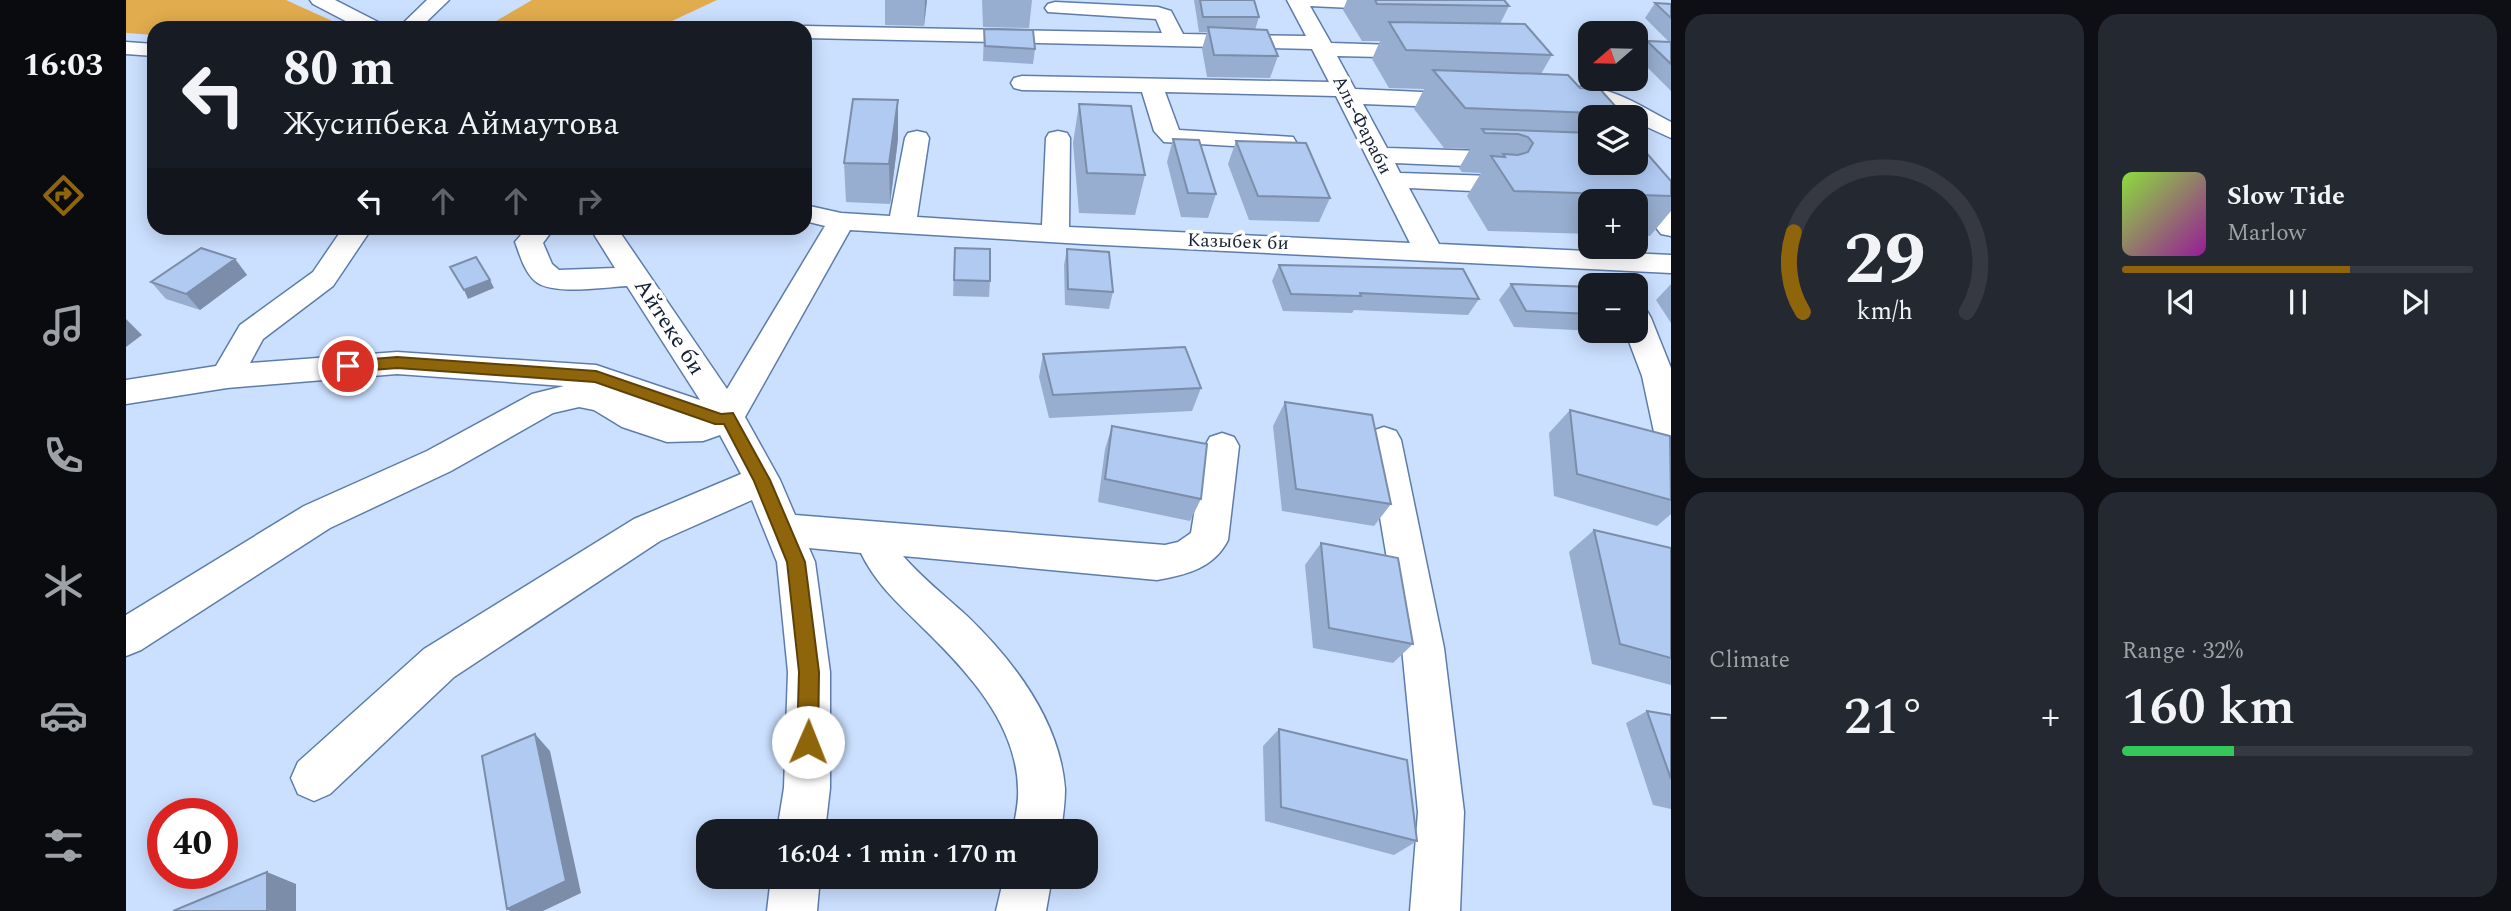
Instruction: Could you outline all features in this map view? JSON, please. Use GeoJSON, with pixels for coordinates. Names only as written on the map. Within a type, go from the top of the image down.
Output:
{"type":"FeatureCollection","features":[{"type":"Feature","properties":{"kind":"street"},"geometry":{"type":"LineString","coordinates":[[320,0],[361,21]]}},
{"type":"Feature","properties":{"kind":"street"},"geometry":{"type":"LineString","coordinates":[[416,21],[439,0]]}},
{"type":"Feature","properties":{"kind":"street"},"geometry":{"type":"LineString","coordinates":[[1297,0],[1417,4]]}},
{"type":"Feature","properties":{"kind":"street","name":"Аль-Фараби"},"geometry":{"type":"LineString","coordinates":[[1297,0],[1427,250]]}},
{"type":"Feature","properties":{"kind":"street"},"geometry":{"type":"LineString","coordinates":[[1055,8],[1158,13],[1164,15],[1176,40]]}},
{"type":"Feature","properties":{"kind":"street"},"geometry":{"type":"LineString","coordinates":[[812,32],[1176,40],[1447,53]]}},
{"type":"Feature","properties":{"kind":"street"},"geometry":{"type":"LineString","coordinates":[[126,48],[147,50]]}},
{"type":"Feature","properties":{"kind":"street"},"geometry":{"type":"LineString","coordinates":[[1022,83],[1345,93],[1495,102]]}},
{"type":"Feature","properties":{"kind":"street"},"geometry":{"type":"LineString","coordinates":[[1152,86],[1166,131],[1173,137],[1184,140],[1284,142]]}},
{"type":"Feature","properties":{"kind":"street"},"geometry":{"type":"LineString","coordinates":[[1535,104],[1556,104],[1574,95],[1606,97],[1630,107],[1671,131]]}},
{"type":"Feature","properties":{"kind":"street"},"geometry":{"type":"LineString","coordinates":[[902,225],[917,138]]}},
{"type":"Feature","properties":{"kind":"street"},"geometry":{"type":"LineString","coordinates":[[1055,234],[1058,138]]}},
{"type":"Feature","properties":{"kind":"street"},"geometry":{"type":"LineString","coordinates":[[1377,155],[1539,162]]}},
{"type":"Feature","properties":{"kind":"street"},"geometry":{"type":"LineString","coordinates":[[1614,177],[1640,188],[1671,189]]}},
{"type":"Feature","properties":{"kind":"street"},"geometry":{"type":"LineString","coordinates":[[1390,180],[1515,184]]}},
{"type":"Feature","properties":{"kind":"street"},"geometry":{"type":"LineString","coordinates":[[1640,188],[1671,228]]}},
{"type":"Feature","properties":{"kind":"street","name":"Казыбек би"},"geometry":{"type":"LineString","coordinates":[[812,215],[841,221],[1055,234],[1427,250],[1613,273],[1671,264]]}},
{"type":"Feature","properties":{"kind":"street"},"geometry":{"type":"LineString","coordinates":[[126,637],[317,517],[439,461],[544,403],[579,395],[603,400],[634,418],[667,429],[703,428],[724,419],[841,221]]}},
{"type":"Feature","properties":{"kind":"street"},"geometry":{"type":"LineString","coordinates":[[227,376],[251,332],[323,279],[351,235]]}},
{"type":"Feature","properties":{"kind":"street"},"geometry":{"type":"LineString","coordinates":[[535,235],[529,242],[541,271],[547,277],[556,279],[635,276]]}},
{"type":"Feature","properties":{"kind":"street","name":"Айтеке би"},"geometry":{"type":"LineString","coordinates":[[609,235],[762,480],[796,562],[809,672],[807,788],[803,819]]}},
{"type":"Feature","properties":{"kind":"street"},"geometry":{"type":"LineString","coordinates":[[1645,343],[1658,376],[1671,432]]}},
{"type":"Feature","properties":{"kind":"street"},"geometry":{"type":"LineString","coordinates":[[126,392],[227,376],[397,363],[596,377],[724,419]]}},
{"type":"Feature","properties":{"kind":"street"},"geometry":{"type":"LineString","coordinates":[[1384,440],[1423,648],[1441,812],[1435,911]]}},
{"type":"Feature","properties":{"kind":"street"},"geometry":{"type":"LineString","coordinates":[[784,530],[1157,563],[1181,560],[1200,550],[1209,540],[1222,446]]}},
{"type":"Feature","properties":{"kind":"street"},"geometry":{"type":"LineString","coordinates":[[314,778],[439,663],[647,530],[762,480]]}},
{"type":"Feature","properties":{"kind":"street"},"geometry":{"type":"LineString","coordinates":[[876,539],[886,567],[988,667],[1016,707],[1034,748],[1041,785],[1038,819]]}},
{"type":"Feature","properties":{"kind":"street"},"geometry":{"type":"LineString","coordinates":[[792,911],[795,889]]}},
{"type":"Feature","properties":{"kind":"street"},"geometry":{"type":"LineString","coordinates":[[1021,911],[1026,889]]}},
{"type":"Feature","properties":{"kind":"shaded area"},"geometry":{"type":"Polygon","coordinates":[[[126,0],[286,0],[332,21],[147,21],[147,34],[126,33],[126,0]]]}},
{"type":"Feature","properties":{"kind":"shaded area"},"geometry":{"type":"Polygon","coordinates":[[[532,0],[717,0],[672,21],[496,21],[532,0]]]}},
{"type":"Feature","properties":{"kind":"building"},"geometry":{"type":"Polygon","coordinates":[[[1200,0],[1254,0],[1259,17],[1203,17],[1200,0]]]}},
{"type":"Feature","properties":{"kind":"building"},"geometry":{"type":"Polygon","coordinates":[[[1375,0],[1504,0],[1509,6],[1377,4],[1375,0]]]}},
{"type":"Feature","properties":{"kind":"building"},"geometry":{"type":"Polygon","coordinates":[[[1655,3],[1671,4],[1671,18],[1655,3]]]}},
{"type":"Feature","properties":{"kind":"building"},"geometry":{"type":"Polygon","coordinates":[[[1389,22],[1525,24],[1552,55],[1406,50],[1389,22]]]}},
{"type":"Feature","properties":{"kind":"building"},"geometry":{"type":"Polygon","coordinates":[[[1208,27],[1267,30],[1278,56],[1214,55],[1208,27]]]}},
{"type":"Feature","properties":{"kind":"building"},"geometry":{"type":"Polygon","coordinates":[[[984,29],[1033,30],[1035,49],[985,46],[984,29]]]}},
{"type":"Feature","properties":{"kind":"building"},"geometry":{"type":"Polygon","coordinates":[[[1648,41],[1671,42],[1671,64],[1648,42],[1648,41]]]}},
{"type":"Feature","properties":{"kind":"building"},"geometry":{"type":"Polygon","coordinates":[[[1433,70],[1568,75],[1578,86],[1578,91],[1602,91],[1614,105],[1578,105],[1578,112],[1465,108],[1433,70]]]}},
{"type":"Feature","properties":{"kind":"building"},"geometry":{"type":"Polygon","coordinates":[[[853,99],[898,100],[889,164],[844,163],[853,99]]]}},
{"type":"Feature","properties":{"kind":"building"},"geometry":{"type":"Polygon","coordinates":[[[1079,104],[1131,106],[1145,175],[1087,173],[1079,104]]]}},
{"type":"Feature","properties":{"kind":"building"},"geometry":{"type":"Polygon","coordinates":[[[1482,129],[1578,133],[1578,175],[1648,175],[1648,155],[1671,181],[1671,196],[1648,195],[1648,189],[1578,189],[1578,193],[1514,191],[1491,156],[1505,157],[1503,154],[1518,155],[1528,152],[1533,143],[1528,137],[1518,134],[1485,133],[1482,129]]]}},
{"type":"Feature","properties":{"kind":"building"},"geometry":{"type":"Polygon","coordinates":[[[1173,139],[1199,140],[1216,194],[1188,193],[1173,139]]]}},
{"type":"Feature","properties":{"kind":"building"},"geometry":{"type":"Polygon","coordinates":[[[1236,141],[1306,143],[1330,198],[1258,196],[1236,141]]]}},
{"type":"Feature","properties":{"kind":"building"},"geometry":{"type":"Polygon","coordinates":[[[201,248],[235,259],[186,294],[151,282],[201,248]]]}},
{"type":"Feature","properties":{"kind":"building"},"geometry":{"type":"Polygon","coordinates":[[[955,248],[990,249],[990,281],[954,280],[955,248]]]}},
{"type":"Feature","properties":{"kind":"building"},"geometry":{"type":"Polygon","coordinates":[[[1067,249],[1109,252],[1113,292],[1068,289],[1067,249]]]}},
{"type":"Feature","properties":{"kind":"building"},"geometry":{"type":"Polygon","coordinates":[[[476,257],[490,280],[464,290],[450,267],[476,257]]]}},
{"type":"Feature","properties":{"kind":"building"},"geometry":{"type":"Polygon","coordinates":[[[1279,265],[1463,269],[1479,299],[1360,293],[1361,296],[1291,294],[1279,265]]]}},
{"type":"Feature","properties":{"kind":"building"},"geometry":{"type":"Polygon","coordinates":[[[1511,284],[1578,287],[1578,313],[1526,311],[1511,284]]]}},
{"type":"Feature","properties":{"kind":"building"},"geometry":{"type":"Polygon","coordinates":[[[1185,347],[1201,388],[1053,395],[1043,354],[1185,347]]]}},
{"type":"Feature","properties":{"kind":"building"},"geometry":{"type":"Polygon","coordinates":[[[1285,402],[1372,415],[1391,504],[1296,489],[1285,402]]]}},
{"type":"Feature","properties":{"kind":"building"},"geometry":{"type":"Polygon","coordinates":[[[1570,410],[1670,436],[1671,500],[1577,474],[1570,410]]]}},
{"type":"Feature","properties":{"kind":"building"},"geometry":{"type":"Polygon","coordinates":[[[1112,426],[1207,444],[1201,499],[1105,479],[1112,426]]]}},
{"type":"Feature","properties":{"kind":"building"},"geometry":{"type":"Polygon","coordinates":[[[1594,530],[1671,548],[1671,658],[1620,644],[1594,530]]]}},
{"type":"Feature","properties":{"kind":"building"},"geometry":{"type":"Polygon","coordinates":[[[1321,543],[1398,558],[1413,644],[1329,628],[1321,543]]]}},
{"type":"Feature","properties":{"kind":"building"},"geometry":{"type":"Polygon","coordinates":[[[1647,711],[1671,715],[1671,779],[1647,711]]]}},
{"type":"Feature","properties":{"kind":"building"},"geometry":{"type":"Polygon","coordinates":[[[1279,729],[1407,760],[1417,841],[1281,807],[1279,729]]]}},
{"type":"Feature","properties":{"kind":"building"},"geometry":{"type":"Polygon","coordinates":[[[535,734],[566,881],[507,909],[482,756],[535,734]]]}},
{"type":"Feature","properties":{"kind":"building"},"geometry":{"type":"Polygon","coordinates":[[[267,872],[267,911],[173,911],[226,889],[238,889],[238,884],[267,872]]]}},
{"type":"Feature","properties":{"kind":"route"},"geometry":{"type":"LineString","coordinates":[[348,366],[397,363],[596,377],[720,420],[728,417],[762,480],[796,562],[809,672],[808,742]]}}]}
